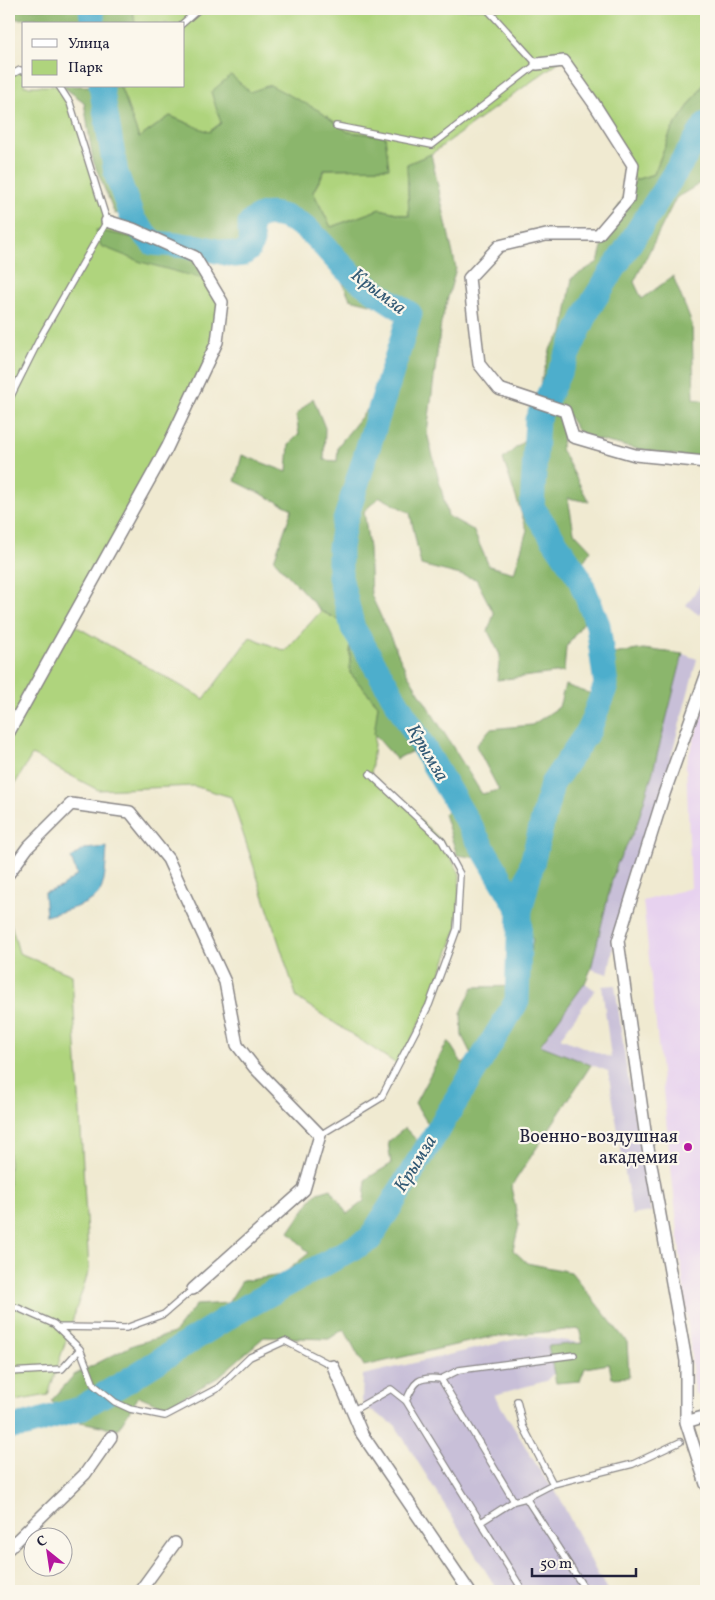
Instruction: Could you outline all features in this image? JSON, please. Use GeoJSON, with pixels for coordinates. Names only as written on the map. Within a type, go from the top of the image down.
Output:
{"type":"FeatureCollection","features":[{"type":"Feature","properties":{"kind":"street"},"geometry":{"type":"LineString","coordinates":[[537,64],[564,61],[593,102],[633,165],[628,200],[598,235],[546,235],[499,246],[469,278],[480,364],[499,389],[565,411],[573,437],[635,455],[706,462]]}},
{"type":"Feature","properties":{"kind":"street"},"geometry":{"type":"LineString","coordinates":[[9,732],[167,448],[217,342],[222,302],[194,258],[133,229],[107,222]]}},
{"type":"Feature","properties":{"kind":"street"},"geometry":{"type":"LineString","coordinates":[[706,676],[664,794],[618,941],[645,1131],[686,1361],[686,1422],[706,1484]]}},
{"type":"Feature","properties":{"kind":"street"},"geometry":{"type":"LineString","coordinates":[[9,873],[28,847],[71,804],[130,812],[168,859],[226,982],[237,1045],[254,1067],[320,1135],[304,1190],[193,1290]]}},
{"type":"Feature","properties":{"kind":"street"},"geometry":{"type":"LineString","coordinates":[[333,1366],[362,1434],[469,1591]]}},
{"type":"Feature","properties":{"kind":"street"},"geometry":{"type":"LineString","coordinates":[[686,1422],[706,1416]]}},
{"type":"Feature","properties":{"kind":"street"},"geometry":{"type":"LineString","coordinates":[[9,1548],[85,1474],[111,1437]]}},
{"type":"Feature","properties":{"kind":"street"},"geometry":{"type":"LineString","coordinates":[[140,1591],[175,1544]]}},
{"type":"Feature","properties":{"kind":"lane"},"geometry":{"type":"LineString","coordinates":[[184,22],[199,9]]}},
{"type":"Feature","properties":{"kind":"lane"},"geometry":{"type":"LineString","coordinates":[[336,126],[432,145],[537,64],[487,9]]}},
{"type":"Feature","properties":{"kind":"lane"},"geometry":{"type":"LineString","coordinates":[[9,76],[22,70]]}},
{"type":"Feature","properties":{"kind":"lane"},"geometry":{"type":"LineString","coordinates":[[9,400],[12,386],[107,222],[70,104],[60,88]]}},
{"type":"Feature","properties":{"kind":"lane"},"geometry":{"type":"LineString","coordinates":[[320,1135],[381,1098],[428,1005],[457,928],[460,874],[442,841],[370,774]]}},
{"type":"Feature","properties":{"kind":"lane"},"geometry":{"type":"LineString","coordinates":[[57,1327],[126,1328],[164,1314],[193,1290]]}},
{"type":"Feature","properties":{"kind":"lane"},"geometry":{"type":"LineString","coordinates":[[9,1305],[57,1327],[80,1349],[94,1385],[115,1402],[130,1408],[165,1416],[218,1388],[250,1358],[285,1341],[333,1366]]}},
{"type":"Feature","properties":{"kind":"lane"},"geometry":{"type":"LineString","coordinates":[[9,1372],[62,1369],[80,1349]]}},
{"type":"Feature","properties":{"kind":"lane"},"geometry":{"type":"LineString","coordinates":[[406,1401],[413,1384],[426,1378],[441,1379],[459,1370],[574,1355]]}},
{"type":"Feature","properties":{"kind":"lane"},"geometry":{"type":"LineString","coordinates":[[441,1379],[514,1501]]}},
{"type":"Feature","properties":{"kind":"lane"},"geometry":{"type":"LineString","coordinates":[[352,1411],[391,1389],[406,1401],[524,1591]]}},
{"type":"Feature","properties":{"kind":"lane"},"geometry":{"type":"LineString","coordinates":[[517,1401],[523,1426],[553,1484]]}},
{"type":"Feature","properties":{"kind":"lane"},"geometry":{"type":"LineString","coordinates":[[481,1522],[514,1501],[526,1498],[553,1484],[633,1464],[680,1442]]}},
{"type":"Feature","properties":{"kind":"lane"},"geometry":{"type":"LineString","coordinates":[[526,1498],[586,1591]]}},
{"type":"Feature","properties":{"kind":"shaded area"},"geometry":{"type":"Polygon","coordinates":[[[706,577],[706,604],[699,615],[686,605],[706,577]]]}},
{"type":"Feature","properties":{"kind":"shaded area"},"geometry":{"type":"Polygon","coordinates":[[[683,654],[697,659],[649,836],[626,885],[608,974],[591,969],[611,884],[617,864],[636,827],[652,775],[683,654]]]}},
{"type":"Feature","properties":{"kind":"shaded area","name":"Военно-воздушная академия"},"geometry":{"type":"Polygon","coordinates":[[[706,702],[706,1392],[695,1394],[643,901],[691,888],[686,764],[706,702]]]}},
{"type":"Feature","properties":{"kind":"shaded area"},"geometry":{"type":"Polygon","coordinates":[[[585,983],[595,990],[560,1038],[611,1058],[602,986],[615,985],[626,1065],[651,1212],[632,1215],[608,1071],[540,1046],[585,983]]]}},
{"type":"Feature","properties":{"kind":"shaded area"},"geometry":{"type":"Polygon","coordinates":[[[529,1336],[583,1343],[546,1381],[494,1395],[542,1474],[558,1495],[598,1575],[609,1591],[498,1591],[395,1425],[365,1407],[362,1401],[363,1375],[529,1336]]]}},
{"type":"Feature","properties":{"kind":"green space"},"geometry":{"type":"Polygon","coordinates":[[[11,9],[133,9],[135,22],[37,22],[36,18],[16,19],[11,9]]]}},
{"type":"Feature","properties":{"kind":"green space"},"geometry":{"type":"Polygon","coordinates":[[[133,9],[706,9],[706,81],[671,131],[654,174],[635,180],[564,58],[431,154],[407,164],[409,216],[380,209],[331,227],[313,192],[326,169],[388,168],[384,136],[348,132],[318,110],[221,123],[209,132],[170,116],[139,138],[121,88],[185,88],[185,22],[135,22],[133,9]]]}},
{"type":"Feature","properties":{"kind":"green space"},"geometry":{"type":"Polygon","coordinates":[[[22,72],[22,88],[60,88],[70,103],[107,221],[195,257],[222,302],[217,342],[70,623],[204,699],[250,637],[285,651],[321,611],[350,626],[350,673],[378,705],[371,774],[442,841],[460,874],[457,929],[429,1005],[398,1065],[297,998],[231,797],[194,786],[98,790],[32,755],[9,794],[9,76],[22,72]]]}},
{"type":"Feature","properties":{"kind":"green space"},"geometry":{"type":"Polygon","coordinates":[[[231,75],[250,92],[270,85],[318,110],[348,132],[385,136],[389,168],[325,169],[313,192],[331,227],[380,209],[409,216],[407,164],[431,154],[456,268],[441,323],[427,433],[448,516],[473,530],[489,566],[514,573],[527,530],[503,459],[524,441],[551,347],[563,333],[572,278],[598,262],[608,224],[635,180],[654,174],[671,131],[706,81],[706,180],[676,198],[634,282],[642,299],[673,276],[692,324],[694,399],[706,401],[706,460],[633,448],[581,436],[567,414],[561,449],[589,502],[568,498],[574,532],[591,550],[575,574],[594,608],[566,647],[564,672],[497,680],[500,655],[488,631],[494,614],[476,579],[421,565],[410,513],[380,497],[364,511],[369,548],[371,595],[407,673],[482,794],[499,790],[476,746],[490,729],[532,725],[559,707],[565,685],[595,695],[607,655],[643,649],[683,654],[652,775],[636,827],[617,864],[611,884],[591,969],[585,983],[540,1045],[591,1065],[511,1187],[519,1225],[513,1250],[527,1263],[571,1272],[627,1342],[629,1377],[612,1378],[609,1364],[585,1368],[580,1381],[556,1383],[548,1346],[583,1343],[579,1329],[490,1337],[364,1366],[344,1329],[329,1339],[264,1337],[217,1378],[165,1407],[139,1396],[118,1429],[80,1422],[51,1401],[74,1375],[133,1345],[174,1333],[196,1305],[228,1303],[242,1281],[282,1275],[309,1253],[289,1232],[315,1194],[331,1189],[347,1214],[364,1201],[366,1179],[391,1164],[388,1142],[405,1128],[423,1147],[438,1140],[415,1103],[448,1041],[462,1063],[473,1058],[462,1036],[461,1013],[473,987],[523,986],[533,940],[494,860],[457,855],[444,814],[457,800],[432,742],[396,759],[374,734],[378,705],[350,673],[350,626],[321,611],[274,560],[292,509],[235,481],[242,455],[287,472],[289,444],[299,434],[296,415],[313,398],[325,428],[324,460],[337,461],[338,446],[402,368],[410,314],[350,299],[326,244],[269,223],[239,243],[193,259],[218,283],[141,262],[101,246],[96,230],[145,240],[130,211],[115,214],[93,161],[84,102],[65,88],[121,88],[139,138],[170,116],[209,132],[221,123],[211,92],[231,75]]]}},
{"type":"Feature","properties":{"kind":"green space"},"geometry":{"type":"Polygon","coordinates":[[[9,917],[19,953],[72,975],[89,1270],[48,1395],[9,1402],[9,917]]]}},
{"type":"Feature","properties":{"kind":"water"},"geometry":{"type":"Polygon","coordinates":[[[107,847],[104,880],[97,896],[80,906],[46,916],[44,893],[61,887],[77,875],[71,858],[84,849],[107,847]]]}},
{"type":"Feature","properties":{"kind":"waterway","name":"Крымза"},"geometry":{"type":"LineString","coordinates":[[91,9],[93,22]]}},
{"type":"Feature","properties":{"kind":"waterway","name":"Крымза"},"geometry":{"type":"LineString","coordinates":[[9,1427],[26,1425],[79,1409],[235,1313],[370,1239],[517,1001],[520,911],[353,628],[340,577],[340,548],[344,524],[410,314],[357,279],[309,231],[289,218],[269,214],[256,219],[250,224],[252,241],[249,249],[243,254],[235,255],[199,247],[153,243],[133,220],[116,173],[101,88]]}},
{"type":"Feature","properties":{"kind":"waterway"},"geometry":{"type":"LineString","coordinates":[[520,911],[552,784],[589,730],[606,685],[598,625],[579,577],[532,507],[537,420],[590,306],[706,124]]}},
{"type":"Feature","properties":{"kind":"place","name":"Военно-воздушная академия"},"geometry":{"type":"Point","coordinates":[688,1147]}}]}
